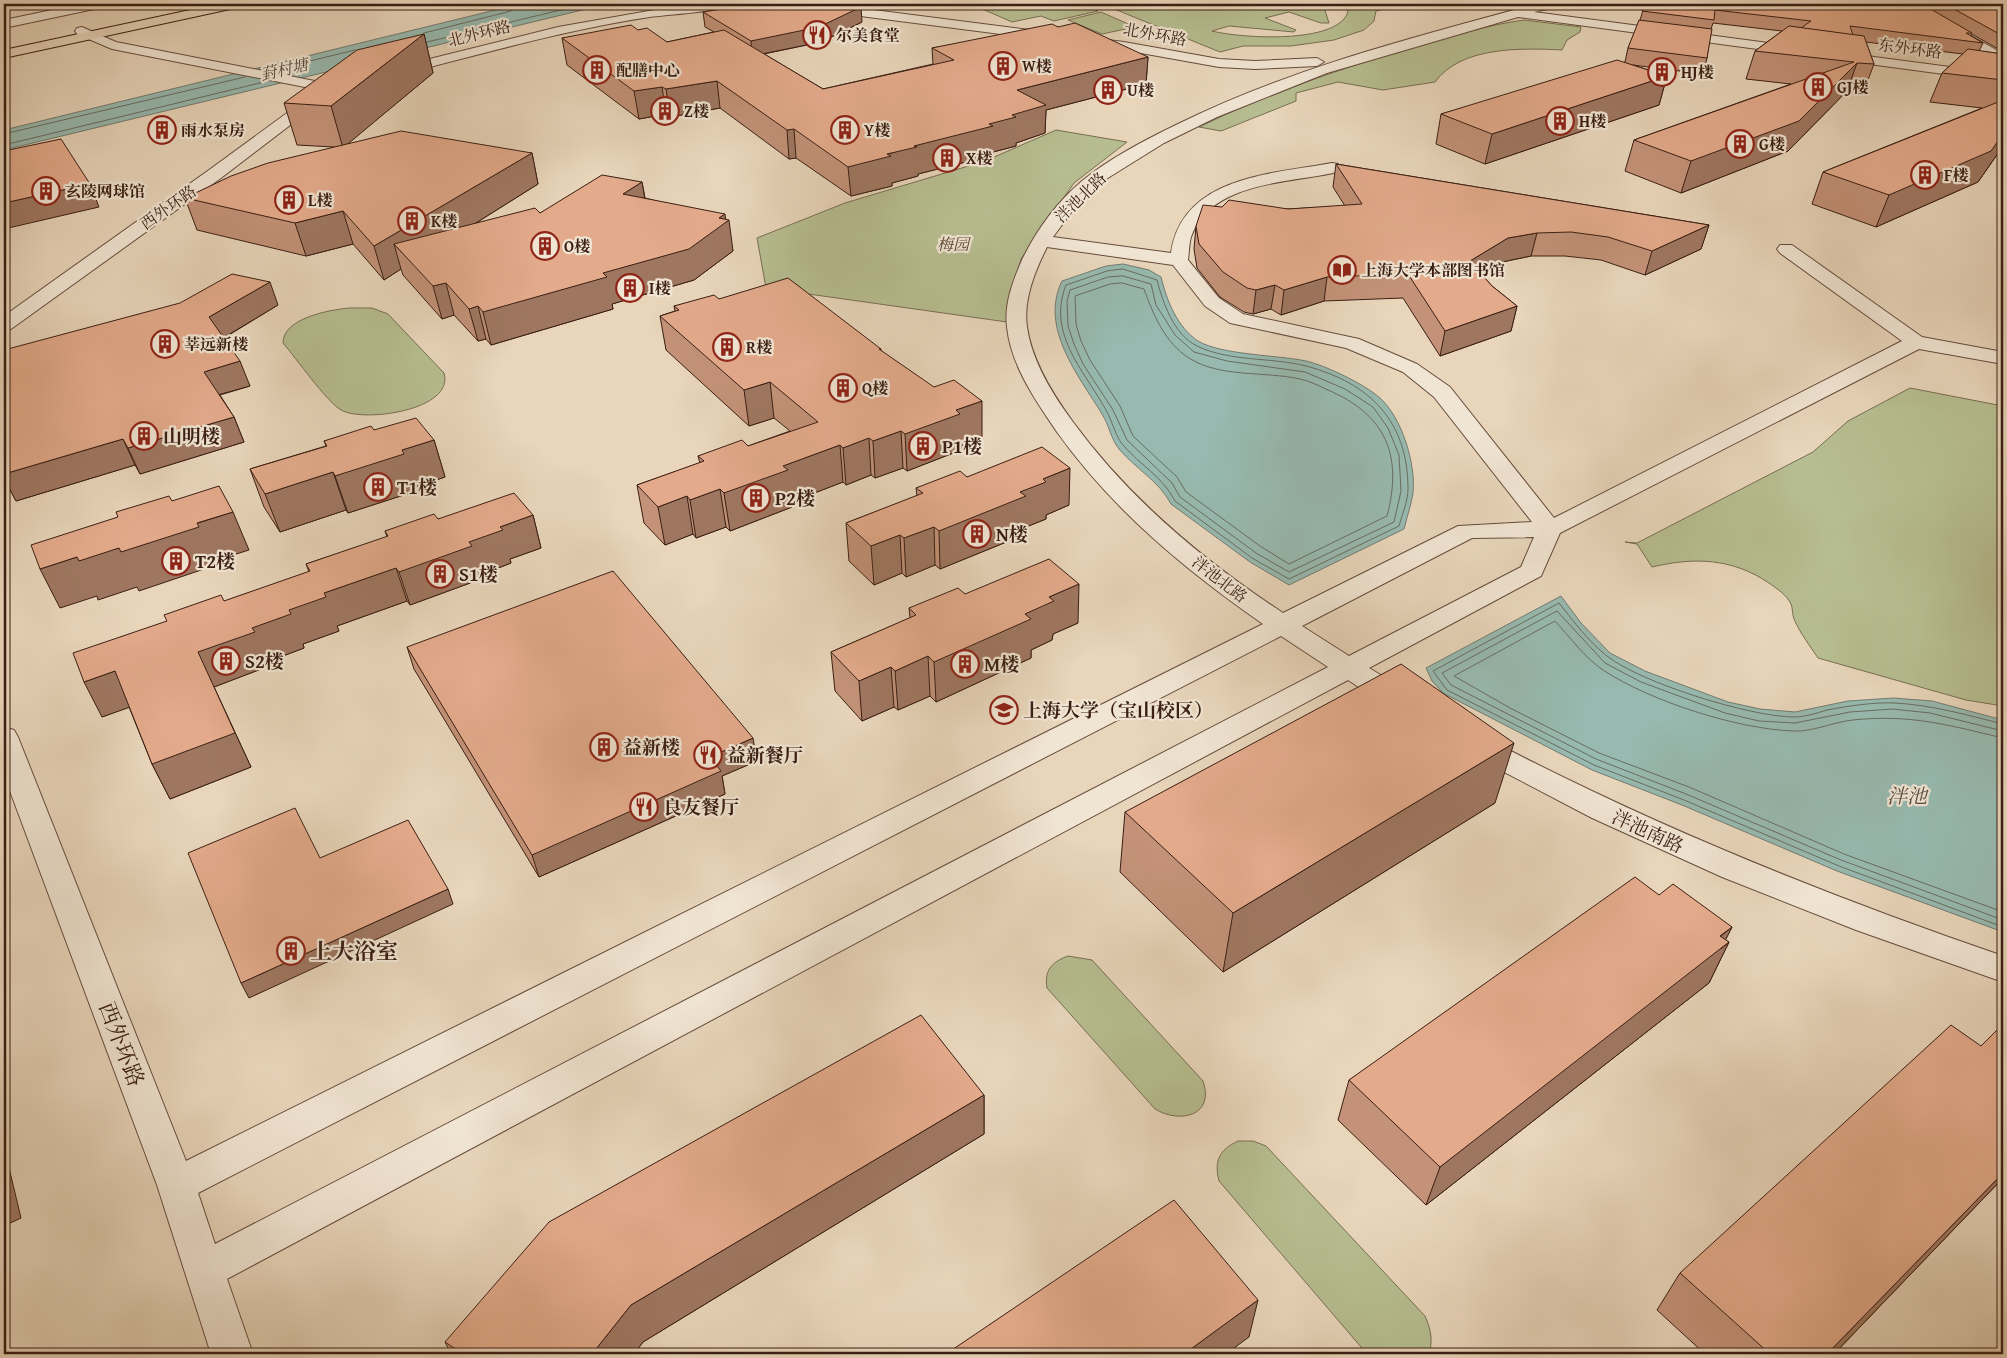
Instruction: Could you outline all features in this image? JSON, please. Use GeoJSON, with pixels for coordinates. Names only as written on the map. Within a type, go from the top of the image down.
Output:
{"type":"FeatureCollection","features":[{"type":"Feature","properties":{"kind":"main road"},"geometry":{"type":"LineString","coordinates":[[4,54],[208,4]]}},
{"type":"Feature","properties":{"kind":"main road"},"geometry":{"type":"LineString","coordinates":[[4,48],[235,4]]}},
{"type":"Feature","properties":{"kind":"street"},"geometry":{"type":"LineString","coordinates":[[4,24],[99,4]]}},
{"type":"Feature","properties":{"kind":"street","name":"北外环路"},"geometry":{"type":"LineString","coordinates":[[377,76],[630,17],[693,6],[725,4]]}},
{"type":"Feature","properties":{"kind":"street","name":"北外环路"},"geometry":{"type":"LineString","coordinates":[[798,4],[1114,44],[1219,63],[1281,64],[1358,57]]}},
{"type":"Feature","properties":{"kind":"street","name":"泮池北路"},"geometry":{"type":"LineString","coordinates":[[1348,667],[1251,604],[1203,567],[1125,498],[1088,458],[1049,403],[1032,372],[1017,326],[1023,281],[1040,241],[1068,204],[1107,171],[1176,132],[1248,98],[1358,57],[1550,4]]}},
{"type":"Feature","properties":{"kind":"street"},"geometry":{"type":"LineString","coordinates":[[1906,4],[1993,54],[1996,57],[1999,77]]}},
{"type":"Feature","properties":{"kind":"street","name":"东外环路"},"geometry":{"type":"LineString","coordinates":[[1514,14],[1999,77]]}},
{"type":"Feature","properties":{"kind":"street","name":"西外环路"},"geometry":{"type":"LineString","coordinates":[[4,325],[335,87],[112,45],[86,33]]}},
{"type":"Feature","properties":{"kind":"street"},"geometry":{"type":"LineString","coordinates":[[1219,63],[1242,80],[1248,98]]}},
{"type":"Feature","properties":{"kind":"street"},"geometry":{"type":"LineString","coordinates":[[1332,168],[1241,184],[1214,198],[1196,215],[1182,237],[1179,260],[1194,282],[1212,302],[1237,318],[1352,343],[1410,368],[1442,392],[1550,529]]}},
{"type":"Feature","properties":{"kind":"street"},"geometry":{"type":"LineString","coordinates":[[1040,241],[1179,260]]}},
{"type":"Feature","properties":{"kind":"street"},"geometry":{"type":"LineString","coordinates":[[1786,248],[1916,342],[2003,358]]}},
{"type":"Feature","properties":{"kind":"street"},"geometry":{"type":"LineString","coordinates":[[176,1185],[1467,532],[1550,529],[1916,342]]}},
{"type":"Feature","properties":{"kind":"street"},"geometry":{"type":"LineString","coordinates":[[203,1271],[1532,571],[1550,529]]}},
{"type":"Feature","properties":{"kind":"street"},"geometry":{"type":"LineString","coordinates":[[1348,667],[1424,714]]}},
{"type":"Feature","properties":{"kind":"street","name":"泮池南路"},"geometry":{"type":"LineString","coordinates":[[1449,730],[1532,775],[1696,854],[1897,934],[2003,969]]}},
{"type":"Feature","properties":{"kind":"street","name":"西外环路"},"geometry":{"type":"LineString","coordinates":[[4,737],[176,1185],[232,1354]]}},
{"type":"Feature","properties":{"kind":"green space"},"geometry":{"type":"Polygon","coordinates":[[[971,4],[1081,4],[1098,11],[1054,21],[1041,16],[1012,22],[971,4]]]}},
{"type":"Feature","properties":{"kind":"green space"},"geometry":{"type":"Polygon","coordinates":[[[1102,4],[1323,4],[1329,23],[1321,23],[1289,12],[1265,18],[1296,30],[1294,32],[1229,26],[1212,31],[1264,37],[1307,34],[1326,30],[1340,23],[1348,12],[1345,4],[1399,5],[1376,11],[1374,21],[1364,30],[1334,40],[1291,46],[1243,46],[1220,52],[1102,4]]]}},
{"type":"Feature","properties":{"kind":"green space"},"geometry":{"type":"Polygon","coordinates":[[[1101,12],[1135,27],[1102,34],[1068,20],[1101,12]]]}},
{"type":"Feature","properties":{"kind":"green space"},"geometry":{"type":"Polygon","coordinates":[[[1524,20],[1581,27],[1580,32],[1567,40],[1562,50],[1529,49],[1493,52],[1460,62],[1446,70],[1435,82],[1383,90],[1338,82],[1296,93],[1296,101],[1221,131],[1199,127],[1279,92],[1361,63],[1470,31],[1524,20]]]}},
{"type":"Feature","properties":{"kind":"green space","name":"梅园"},"geometry":{"type":"Polygon","coordinates":[[[1056,130],[1127,142],[1074,183],[1021,259],[1007,322],[766,288],[757,238],[845,203],[985,161],[1056,130]]]}},
{"type":"Feature","properties":{"kind":"green space"},"geometry":{"type":"Polygon","coordinates":[[[349,308],[372,308],[388,314],[444,373],[444,386],[436,396],[422,404],[405,410],[387,414],[368,415],[352,414],[341,410],[327,398],[283,343],[285,334],[290,327],[308,317],[319,313],[349,308]]]}},
{"type":"Feature","properties":{"kind":"green space"},"geometry":{"type":"Polygon","coordinates":[[[1910,388],[2003,406],[2003,706],[1966,700],[1818,658],[1796,624],[1789,601],[1769,583],[1755,575],[1727,564],[1698,561],[1652,567],[1637,544],[1625,542],[1637,543],[1813,452],[1848,421],[1910,388]]]}},
{"type":"Feature","properties":{"kind":"green space"},"geometry":{"type":"Polygon","coordinates":[[[1068,956],[1092,960],[1203,1081],[1205,1093],[1204,1102],[1200,1109],[1193,1114],[1175,1116],[1155,1109],[1047,988],[1046,982],[1050,968],[1068,956]]]}},
{"type":"Feature","properties":{"kind":"green space"},"geometry":{"type":"Polygon","coordinates":[[[1238,1141],[1253,1141],[1266,1146],[1425,1316],[1431,1335],[1429,1354],[1367,1354],[1219,1181],[1217,1168],[1222,1152],[1238,1141]]]}},
{"type":"Feature","properties":{"kind":"water","name":"葑村塘"},"geometry":{"type":"Polygon","coordinates":[[[520,4],[607,4],[4,150],[4,130],[520,4]]]}},
{"type":"Feature","properties":{"kind":"water"},"geometry":{"type":"Polygon","coordinates":[[[1123,264],[1149,270],[1161,277],[1174,313],[1184,328],[1198,341],[1208,346],[1235,352],[1315,363],[1355,381],[1380,398],[1395,417],[1410,455],[1413,493],[1404,529],[1289,585],[1250,562],[1171,504],[1154,482],[1116,445],[1104,418],[1073,368],[1058,334],[1055,316],[1056,299],[1062,281],[1106,266],[1123,264]]]}},
{"type":"Feature","properties":{"kind":"water","name":"泮池"},"geometry":{"type":"Polygon","coordinates":[[[1561,596],[1581,623],[1610,653],[1645,671],[1728,702],[1760,709],[1795,712],[1848,701],[1893,698],[1932,701],[2003,720],[2003,932],[1837,871],[1682,805],[1592,770],[1443,693],[1432,681],[1426,668],[1561,596]]]}},
{"type":"Feature","properties":{"kind":"building"},"geometry":{"type":"Polygon","coordinates":[[[753,4],[838,4],[861,7],[819,27],[751,41],[703,12],[753,4]]]}},
{"type":"Feature","properties":{"kind":"building"},"geometry":{"type":"Polygon","coordinates":[[[1645,4],[1922,4],[1972,33],[1966,33],[1983,43],[1850,26],[1853,35],[1801,28],[1811,21],[1715,10],[1714,20],[1642,11],[1645,4]]]}},
{"type":"Feature","properties":{"kind":"building"},"geometry":{"type":"Polygon","coordinates":[[[1945,4],[2003,4],[2003,36],[1945,4]]]}},
{"type":"Feature","properties":{"kind":"building"},"geometry":{"type":"Polygon","coordinates":[[[1639,20],[1712,29],[1707,58],[1628,48],[1639,20]]]}},
{"type":"Feature","properties":{"kind":"building"},"geometry":{"type":"Polygon","coordinates":[[[1075,23],[1148,57],[1017,90],[1046,105],[1012,115],[1016,117],[989,124],[993,126],[914,146],[917,147],[887,154],[891,156],[848,167],[794,129],[787,130],[717,81],[666,89],[662,87],[634,91],[562,38],[631,25],[638,30],[647,28],[667,42],[724,30],[823,89],[954,60],[932,48],[1052,24],[1058,27],[1075,23]]]}},
{"type":"Feature","properties":{"kind":"building"},"geometry":{"type":"Polygon","coordinates":[[[1789,26],[1864,36],[1874,64],[1857,63],[1799,121],[1691,161],[1634,140],[1854,62],[1755,51],[1789,26]]]}},
{"type":"Feature","properties":{"kind":"building"},"geometry":{"type":"Polygon","coordinates":[[[424,34],[331,106],[284,103],[357,50],[424,34]]]}},
{"type":"Feature","properties":{"kind":"building"},"geometry":{"type":"Polygon","coordinates":[[[1968,49],[2003,54],[2003,80],[1942,73],[1968,49]]]}},
{"type":"Feature","properties":{"kind":"building"},"geometry":{"type":"Polygon","coordinates":[[[1617,60],[1667,76],[1492,134],[1441,114],[1617,60]]]}},
{"type":"Feature","properties":{"kind":"building"},"geometry":{"type":"Polygon","coordinates":[[[2003,100],[2003,134],[1991,151],[1889,195],[1823,172],[2003,100]]]}},
{"type":"Feature","properties":{"kind":"building"},"geometry":{"type":"Polygon","coordinates":[[[401,131],[532,153],[374,246],[343,211],[295,223],[185,198],[231,176],[268,163],[401,131]]]}},
{"type":"Feature","properties":{"kind":"building"},"geometry":{"type":"Polygon","coordinates":[[[61,139],[90,184],[4,203],[4,151],[61,139]]]}},
{"type":"Feature","properties":{"kind":"building","name":"上海大学本部图书馆"},"geometry":{"type":"Polygon","coordinates":[[[1336,164],[1709,225],[1652,251],[1608,237],[1571,232],[1537,233],[1508,238],[1470,261],[1492,286],[1517,306],[1445,331],[1408,274],[1327,277],[1284,290],[1275,285],[1256,290],[1247,288],[1223,272],[1199,244],[1196,226],[1203,205],[1222,207],[1229,200],[1288,209],[1362,204],[1336,164]]]}},
{"type":"Feature","properties":{"kind":"building"},"geometry":{"type":"Polygon","coordinates":[[[602,175],[642,182],[623,194],[725,214],[719,218],[729,220],[689,249],[603,273],[607,277],[483,312],[478,306],[469,309],[446,283],[433,286],[394,244],[535,208],[540,213],[602,175]]]}},
{"type":"Feature","properties":{"kind":"building"},"geometry":{"type":"Polygon","coordinates":[[[232,274],[270,282],[209,317],[240,361],[204,372],[234,417],[128,448],[123,439],[4,474],[4,350],[180,303],[232,274]]]}},
{"type":"Feature","properties":{"kind":"building"},"geometry":{"type":"Polygon","coordinates":[[[788,278],[881,349],[879,349],[934,387],[954,380],[982,401],[956,410],[960,414],[905,434],[901,431],[873,441],[869,438],[843,448],[840,445],[783,466],[788,470],[724,493],[720,489],[690,500],[687,496],[658,507],[637,485],[704,461],[698,456],[742,440],[748,446],[818,422],[770,382],[744,390],[660,316],[679,310],[674,306],[714,295],[719,299],[788,278]]]}},
{"type":"Feature","properties":{"kind":"building"},"geometry":{"type":"Polygon","coordinates":[[[416,418],[434,440],[402,450],[404,454],[335,476],[333,472],[265,494],[250,469],[327,446],[324,441],[371,426],[374,430],[416,418]]]}},
{"type":"Feature","properties":{"kind":"building"},"geometry":{"type":"Polygon","coordinates":[[[1042,447],[1070,468],[1043,479],[1046,482],[1020,492],[1026,496],[939,531],[934,527],[904,538],[900,535],[871,546],[846,523],[923,493],[916,488],[960,471],[967,477],[1042,447]]]}},
{"type":"Feature","properties":{"kind":"building"},"geometry":{"type":"Polygon","coordinates":[[[219,486],[233,512],[197,523],[199,527],[121,552],[119,548],[79,561],[77,557],[40,569],[31,545],[118,517],[116,512],[169,496],[172,501],[219,486]]]}},
{"type":"Feature","properties":{"kind":"building"},"geometry":{"type":"Polygon","coordinates":[[[514,493],[533,515],[500,527],[503,530],[469,542],[472,546],[399,572],[396,568],[324,593],[326,597],[289,610],[291,614],[252,628],[255,632],[198,652],[235,733],[152,764],[115,671],[84,682],[73,653],[167,621],[164,615],[221,595],[224,601],[310,571],[306,564],[388,536],[385,531],[434,514],[438,519],[514,493]]]}},
{"type":"Feature","properties":{"kind":"building"},"geometry":{"type":"Polygon","coordinates":[[[1049,559],[1079,584],[1049,597],[1054,601],[1025,614],[1031,619],[934,662],[928,656],[895,671],[891,667],[859,681],[831,652],[916,615],[909,608],[958,588],[965,594],[1049,559]]]}},
{"type":"Feature","properties":{"kind":"building","name":"益新楼"},"geometry":{"type":"Polygon","coordinates":[[[613,571],[753,738],[710,757],[721,771],[532,855],[407,647],[613,571]]]}},
{"type":"Feature","properties":{"kind":"building"},"geometry":{"type":"Polygon","coordinates":[[[1401,664],[1514,743],[1233,913],[1125,812],[1401,664]]]}},
{"type":"Feature","properties":{"kind":"building","name":"上大浴室"},"geometry":{"type":"Polygon","coordinates":[[[295,808],[320,858],[408,820],[448,889],[241,983],[188,853],[295,808]]]}},
{"type":"Feature","properties":{"kind":"building"},"geometry":{"type":"Polygon","coordinates":[[[1635,877],[1659,895],[1673,884],[1732,927],[1720,936],[1729,942],[1440,1167],[1349,1080],[1635,877]]]}},
{"type":"Feature","properties":{"kind":"building"},"geometry":{"type":"Polygon","coordinates":[[[921,1015],[984,1095],[631,1305],[592,1354],[463,1354],[445,1342],[549,1222],[921,1015]]]}},
{"type":"Feature","properties":{"kind":"building"},"geometry":{"type":"Polygon","coordinates":[[[2003,1024],[2003,1173],[1827,1354],[1770,1354],[1680,1273],[1951,1025],[1981,1046],[2003,1024]]]}},
{"type":"Feature","properties":{"kind":"building"},"geometry":{"type":"Polygon","coordinates":[[[1174,1200],[1258,1300],[1184,1354],[946,1354],[1174,1200]]]}},
{"type":"Feature","properties":{"kind":"place","name":"尔美食堂"},"geometry":{"type":"Point","coordinates":[817,35]}},
{"type":"Feature","properties":{"kind":"place","name":"W楼"},"geometry":{"type":"Point","coordinates":[1003,66]}},
{"type":"Feature","properties":{"kind":"place","name":"配膳中心"},"geometry":{"type":"Point","coordinates":[597,70]}},
{"type":"Feature","properties":{"kind":"place","name":"HJ楼"},"geometry":{"type":"Point","coordinates":[1662,72]}},
{"type":"Feature","properties":{"kind":"place","name":"GJ楼"},"geometry":{"type":"Point","coordinates":[1818,87]}},
{"type":"Feature","properties":{"kind":"place","name":"U楼"},"geometry":{"type":"Point","coordinates":[1108,90]}},
{"type":"Feature","properties":{"kind":"place","name":"Z楼"},"geometry":{"type":"Point","coordinates":[665,111]}},
{"type":"Feature","properties":{"kind":"place","name":"H楼"},"geometry":{"type":"Point","coordinates":[1560,121]}},
{"type":"Feature","properties":{"kind":"place","name":"雨水泵房"},"geometry":{"type":"Point","coordinates":[162,130]}},
{"type":"Feature","properties":{"kind":"place","name":"Y楼"},"geometry":{"type":"Point","coordinates":[845,130]}},
{"type":"Feature","properties":{"kind":"place","name":"G楼"},"geometry":{"type":"Point","coordinates":[1740,144]}},
{"type":"Feature","properties":{"kind":"place","name":"X楼"},"geometry":{"type":"Point","coordinates":[947,158]}},
{"type":"Feature","properties":{"kind":"place","name":"F楼"},"geometry":{"type":"Point","coordinates":[1925,175]}},
{"type":"Feature","properties":{"kind":"place","name":"玄陵网球馆"},"geometry":{"type":"Point","coordinates":[46,191]}},
{"type":"Feature","properties":{"kind":"place","name":"L楼"},"geometry":{"type":"Point","coordinates":[289,200]}},
{"type":"Feature","properties":{"kind":"place","name":"K楼"},"geometry":{"type":"Point","coordinates":[412,221]}},
{"type":"Feature","properties":{"kind":"place","name":"O楼"},"geometry":{"type":"Point","coordinates":[545,246]}},
{"type":"Feature","properties":{"kind":"place","name":"上海大学本部图书馆"},"geometry":{"type":"Point","coordinates":[1342,270]}},
{"type":"Feature","properties":{"kind":"place","name":"I楼"},"geometry":{"type":"Point","coordinates":[630,288]}},
{"type":"Feature","properties":{"kind":"place","name":"莘远新楼"},"geometry":{"type":"Point","coordinates":[165,344]}},
{"type":"Feature","properties":{"kind":"place","name":"R楼"},"geometry":{"type":"Point","coordinates":[727,347]}},
{"type":"Feature","properties":{"kind":"place","name":"Q楼"},"geometry":{"type":"Point","coordinates":[843,388]}},
{"type":"Feature","properties":{"kind":"place","name":"山明楼"},"geometry":{"type":"Point","coordinates":[144,436]}},
{"type":"Feature","properties":{"kind":"place","name":"P1楼"},"geometry":{"type":"Point","coordinates":[923,446]}},
{"type":"Feature","properties":{"kind":"place","name":"T1楼"},"geometry":{"type":"Point","coordinates":[378,487]}},
{"type":"Feature","properties":{"kind":"place","name":"P2楼"},"geometry":{"type":"Point","coordinates":[756,498]}},
{"type":"Feature","properties":{"kind":"place","name":"N楼"},"geometry":{"type":"Point","coordinates":[977,534]}},
{"type":"Feature","properties":{"kind":"place","name":"T2楼"},"geometry":{"type":"Point","coordinates":[176,561]}},
{"type":"Feature","properties":{"kind":"place","name":"S1楼"},"geometry":{"type":"Point","coordinates":[440,574]}},
{"type":"Feature","properties":{"kind":"place","name":"S2楼"},"geometry":{"type":"Point","coordinates":[226,661]}},
{"type":"Feature","properties":{"kind":"place","name":"M楼"},"geometry":{"type":"Point","coordinates":[965,664]}},
{"type":"Feature","properties":{"kind":"place","name":"上海大学（宝山校区）"},"geometry":{"type":"Point","coordinates":[1004,710]}},
{"type":"Feature","properties":{"kind":"place","name":"益新楼"},"geometry":{"type":"Point","coordinates":[604,747]}},
{"type":"Feature","properties":{"kind":"place","name":"益新餐厅"},"geometry":{"type":"Point","coordinates":[708,755]}},
{"type":"Feature","properties":{"kind":"place","name":"良友餐厅"},"geometry":{"type":"Point","coordinates":[644,807]}},
{"type":"Feature","properties":{"kind":"place","name":"上大浴室"},"geometry":{"type":"Point","coordinates":[291,951]}}]}
